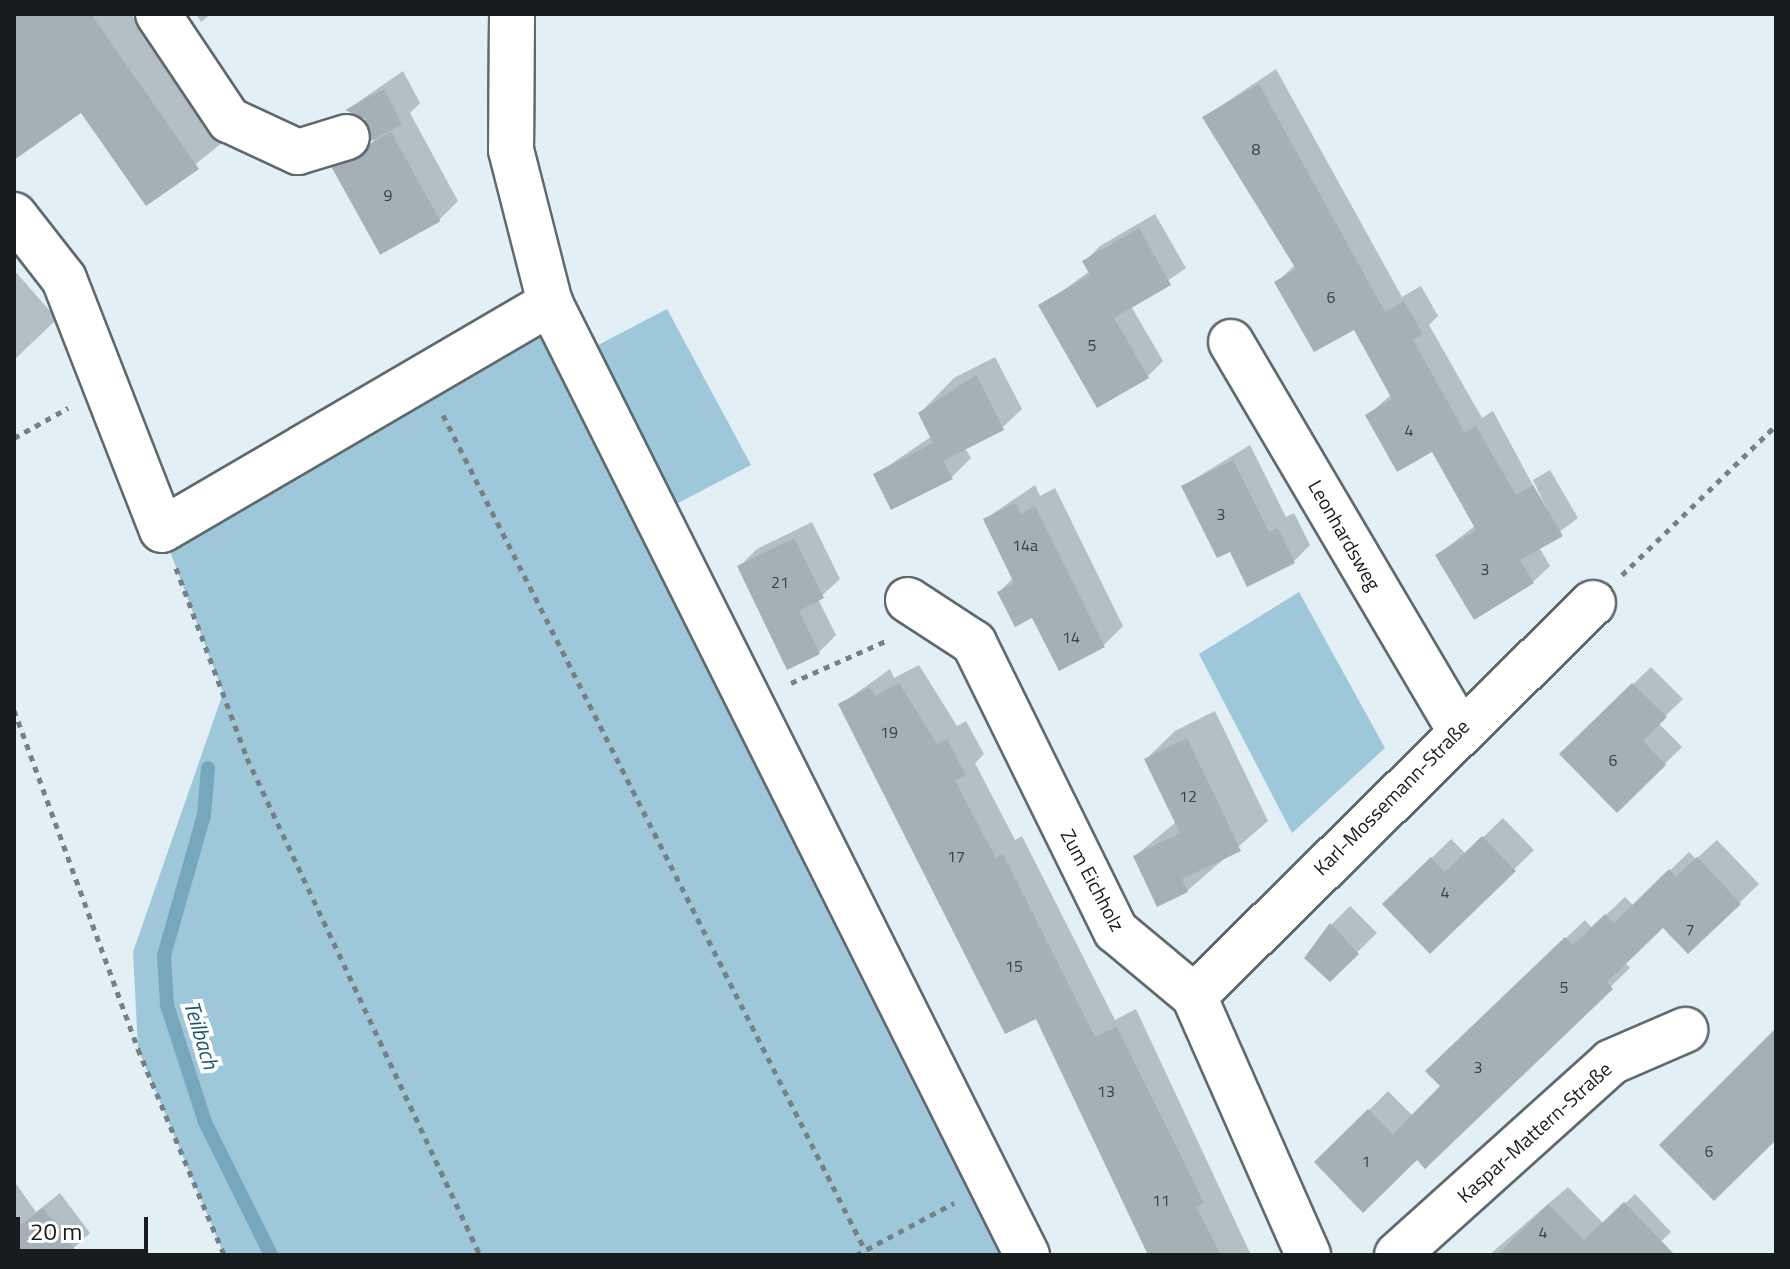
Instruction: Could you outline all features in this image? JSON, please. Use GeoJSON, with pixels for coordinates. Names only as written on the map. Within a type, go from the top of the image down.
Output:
{"type":"FeatureCollection","features":[{"type":"Feature","properties":{"kind":"street"},"geometry":{"type":"LineString","coordinates":[[158,14],[229,120],[298,152],[347,137]]}},
{"type":"Feature","properties":{"kind":"street"},"geometry":{"type":"LineString","coordinates":[[512,14],[511,150],[550,303],[1027,1255]]}},
{"type":"Feature","properties":{"kind":"street"},"geometry":{"type":"LineString","coordinates":[[14,215],[64,279],[111,384],[162,530],[550,303]]}},
{"type":"Feature","properties":{"kind":"street","name":"Leonhardsweg"},"geometry":{"type":"LineString","coordinates":[[1231,342],[1458,728]]}},
{"type":"Feature","properties":{"kind":"street","name":"Karl-Mossemann-Straße"},"geometry":{"type":"LineString","coordinates":[[1194,996],[1458,728],[1593,603]]}},
{"type":"Feature","properties":{"kind":"street","name":"Zum Eichholz"},"geometry":{"type":"LineString","coordinates":[[922,609],[974,643],[1116,931],[1194,996],[1308,1255]]}},
{"type":"Feature","properties":{"kind":"street","name":"Kaspar-Mattern-Straße"},"geometry":{"type":"LineString","coordinates":[[1397,1255],[1611,1062],[1685,1030]]}},
{"type":"Feature","properties":{"kind":"path"},"geometry":{"type":"LineString","coordinates":[[423,375],[865,1250]]}},
{"type":"Feature","properties":{"kind":"path"},"geometry":{"type":"LineString","coordinates":[[14,438],[111,384]]}},
{"type":"Feature","properties":{"kind":"path"},"geometry":{"type":"LineString","coordinates":[[1593,603],[1776,425]]}},
{"type":"Feature","properties":{"kind":"path"},"geometry":{"type":"LineString","coordinates":[[162,530],[247,758],[480,1255]]}},
{"type":"Feature","properties":{"kind":"path"},"geometry":{"type":"LineString","coordinates":[[750,702],[922,609]]}},
{"type":"Feature","properties":{"kind":"path"},"geometry":{"type":"LineString","coordinates":[[14,710],[138,1049],[224,1255]]}},
{"type":"Feature","properties":{"kind":"path"},"geometry":{"type":"LineString","coordinates":[[856,1255],[991,1184]]}},
{"type":"Feature","properties":{"kind":"shaded area"},"geometry":{"type":"Polygon","coordinates":[[[550,303],[577,356],[667,309],[751,465],[657,514],[1027,1255],[224,1255],[138,1049],[133,952],[223,693],[162,530],[550,303]]]}},
{"type":"Feature","properties":{"kind":"shaded area"},"geometry":{"type":"Polygon","coordinates":[[[1299,592],[1385,748],[1292,833],[1199,654],[1299,592]]]}},
{"type":"Feature","properties":{"kind":"building"},"geometry":{"type":"Polygon","coordinates":[[[14,14],[91,14],[199,169],[146,206],[81,113],[14,160],[14,14]]]}},
{"type":"Feature","properties":{"kind":"building"},"geometry":{"type":"Polygon","coordinates":[[[1259,84],[1385,312],[1404,301],[1423,334],[1413,340],[1465,433],[1476,426],[1516,495],[1533,485],[1563,536],[1520,560],[1534,583],[1474,620],[1435,555],[1476,530],[1432,452],[1397,472],[1365,415],[1392,399],[1354,330],[1314,352],[1274,282],[1296,269],[1202,117],[1259,84]]]}},
{"type":"Feature","properties":{"kind":"building"},"geometry":{"type":"Polygon","coordinates":[[[384,89],[402,124],[371,141],[365,119],[345,110],[384,89]]]}},
{"type":"Feature","properties":{"kind":"building"},"geometry":{"type":"Polygon","coordinates":[[[391,132],[440,221],[380,255],[331,165],[391,132]]]}},
{"type":"Feature","properties":{"kind":"building"},"geometry":{"type":"Polygon","coordinates":[[[1139,228],[1171,285],[1114,318],[1149,378],[1097,408],[1038,305],[1090,275],[1082,261],[1139,228]]]}},
{"type":"Feature","properties":{"kind":"building"},"geometry":{"type":"Polygon","coordinates":[[[976,375],[1004,430],[943,461],[953,479],[891,510],[873,474],[933,443],[918,413],[976,375]]]}},
{"type":"Feature","properties":{"kind":"building"},"geometry":{"type":"Polygon","coordinates":[[[1233,460],[1269,532],[1278,528],[1295,563],[1247,587],[1230,552],[1217,558],[1181,486],[1233,460]]]}},
{"type":"Feature","properties":{"kind":"building"},"geometry":{"type":"Polygon","coordinates":[[[1015,503],[1021,514],[1035,506],[1105,647],[1059,671],[1032,618],[1015,627],[997,592],[1014,583],[983,519],[1015,503]]]}},
{"type":"Feature","properties":{"kind":"building"},"geometry":{"type":"Polygon","coordinates":[[[794,538],[824,598],[799,611],[820,654],[787,670],[737,566],[794,538]]]}},
{"type":"Feature","properties":{"kind":"building"},"geometry":{"type":"Polygon","coordinates":[[[899,683],[937,744],[947,739],[966,775],[955,781],[996,858],[1003,854],[1095,1037],[1117,1027],[1204,1203],[1196,1207],[1221,1255],[1148,1255],[1036,1019],[1005,1034],[838,704],[870,687],[875,696],[899,683]]]}},
{"type":"Feature","properties":{"kind":"building"},"geometry":{"type":"Polygon","coordinates":[[[1632,683],[1667,717],[1643,741],[1666,765],[1617,813],[1559,754],[1632,683]]]}},
{"type":"Feature","properties":{"kind":"building"},"geometry":{"type":"Polygon","coordinates":[[[1187,738],[1241,851],[1182,879],[1188,892],[1157,907],[1133,856],[1180,833],[1144,759],[1187,738]]]}},
{"type":"Feature","properties":{"kind":"building"},"geometry":{"type":"Polygon","coordinates":[[[1482,836],[1516,871],[1430,954],[1382,904],[1431,857],[1445,872],[1482,836]]]}},
{"type":"Feature","properties":{"kind":"building"},"geometry":{"type":"Polygon","coordinates":[[[1697,857],[1741,904],[1688,954],[1663,928],[1607,982],[1613,989],[1425,1169],[1417,1160],[1363,1213],[1314,1162],[1368,1109],[1393,1134],[1440,1086],[1425,1071],[1565,937],[1573,945],[1605,914],[1614,923],[1669,869],[1676,877],[1697,857]]]}},
{"type":"Feature","properties":{"kind":"building"},"geometry":{"type":"Polygon","coordinates":[[[1330,923],[1359,954],[1330,982],[1304,958],[1330,923]]]}},
{"type":"Feature","properties":{"kind":"building"},"geometry":{"type":"Polygon","coordinates":[[[1776,1028],[1776,1140],[1714,1201],[1659,1145],[1776,1028]]]}},
{"type":"Feature","properties":{"kind":"building"},"geometry":{"type":"Polygon","coordinates":[[[1624,1202],[1675,1255],[1497,1255],[1548,1204],[1584,1240],[1624,1202]]]}},
{"type":"Feature","properties":{"kind":"building"},"geometry":{"type":"Polygon","coordinates":[[[43,1208],[79,1255],[14,1255],[14,1230],[43,1208]]]}},
{"type":"Feature","properties":{"kind":"waterway","name":"Teilbach"},"geometry":{"type":"LineString","coordinates":[[208,768],[204,815],[164,955],[167,1005],[205,1122],[271,1255]]}}]}
